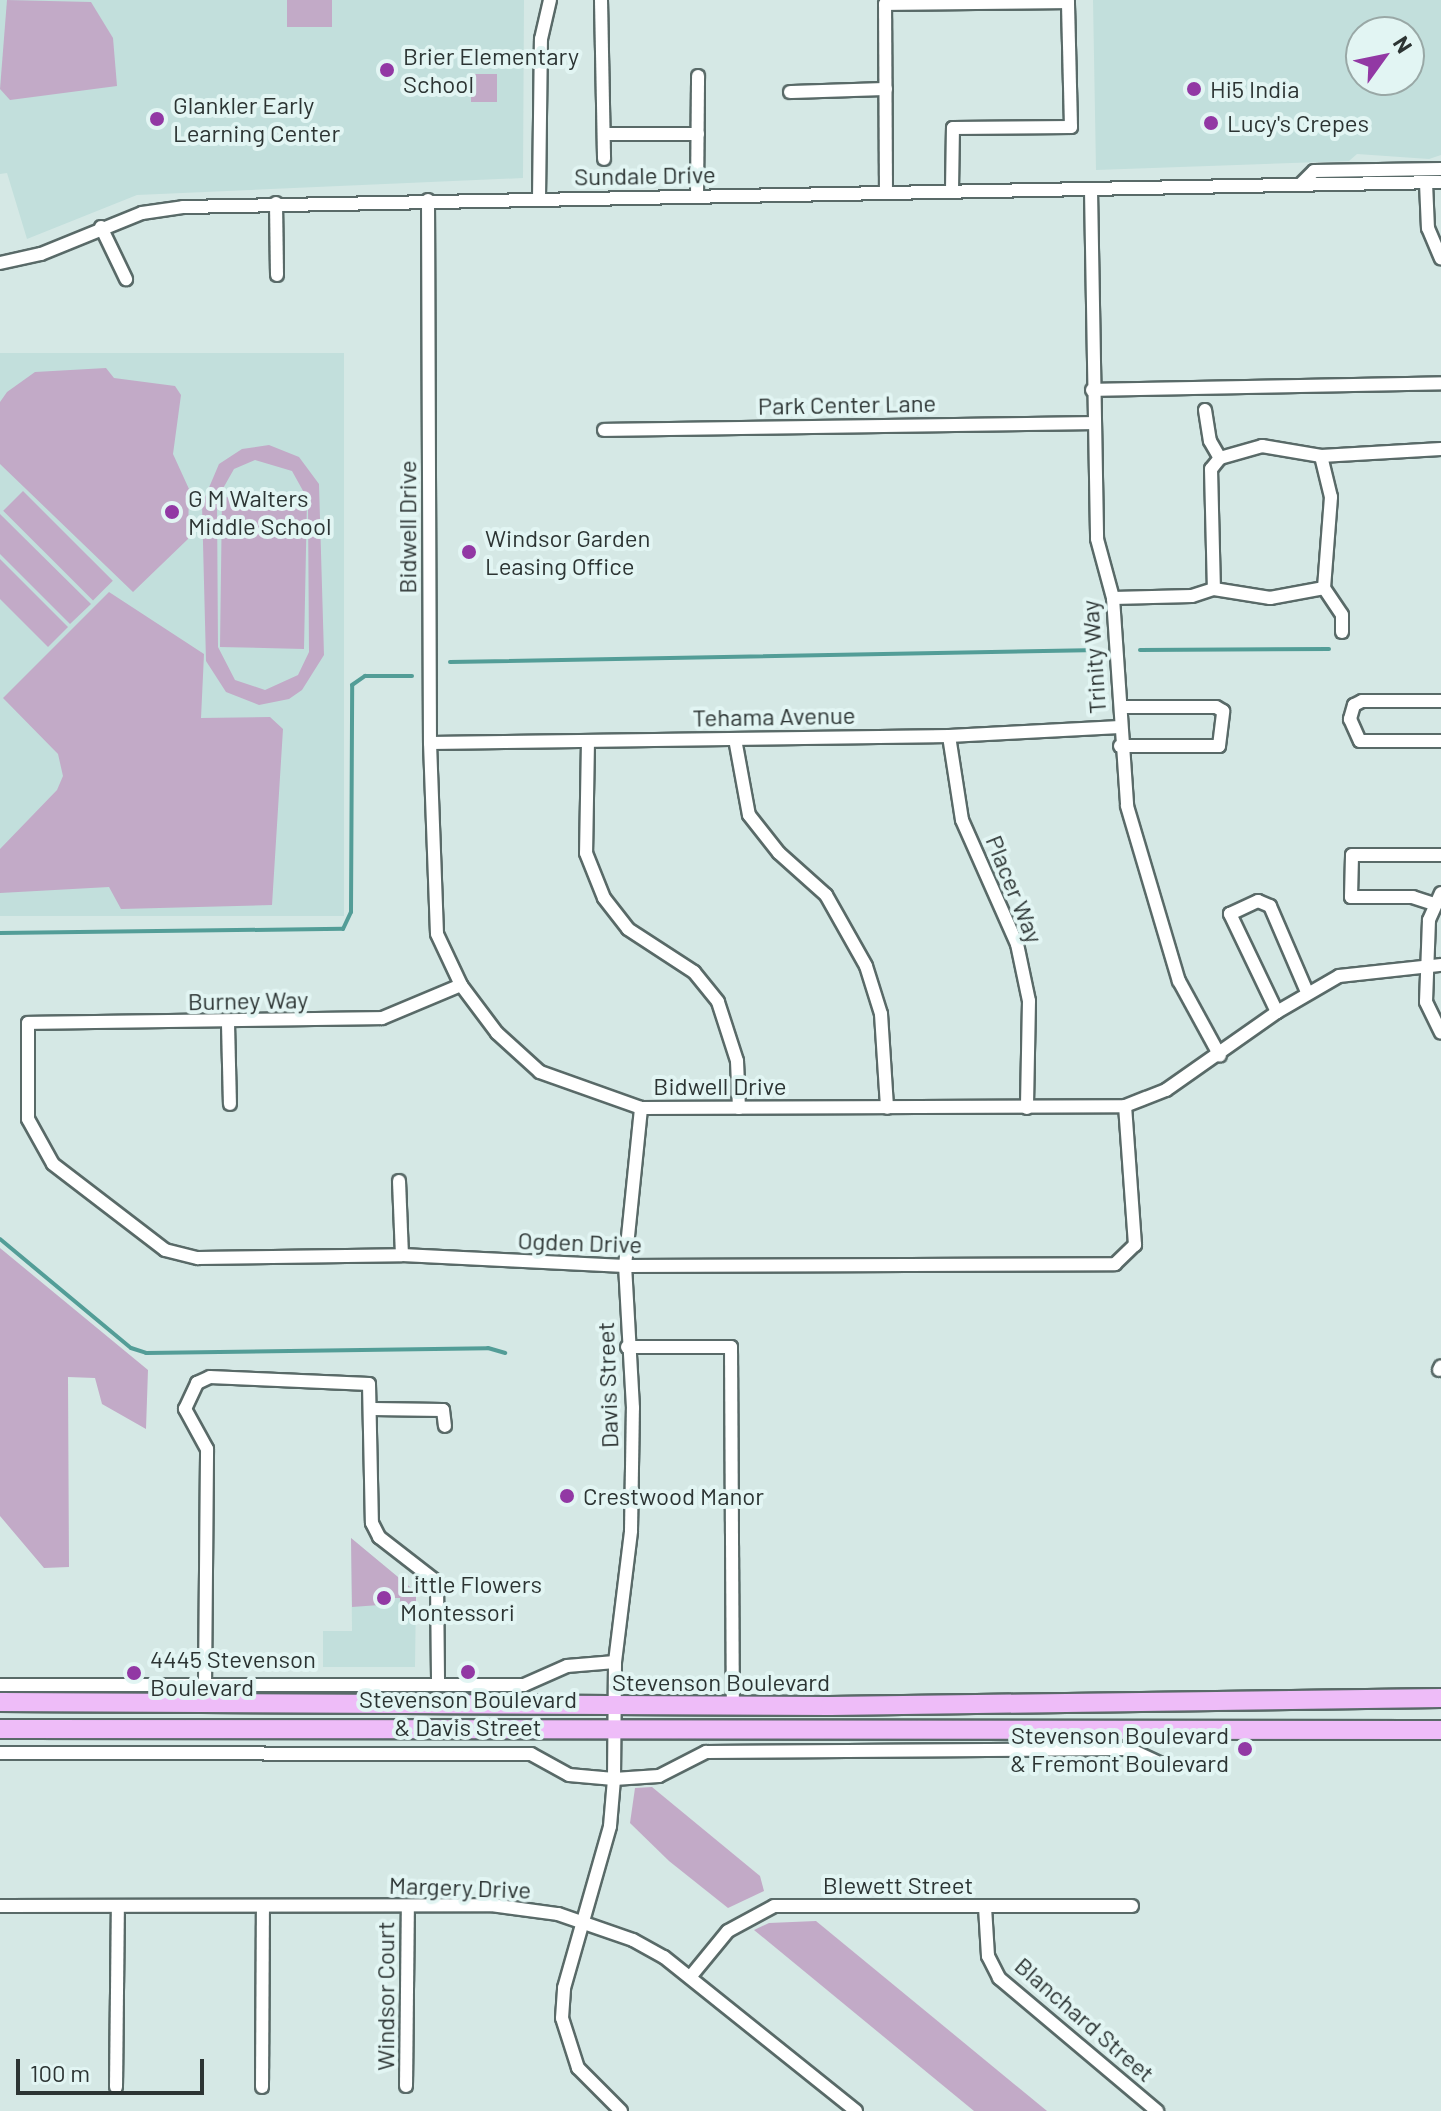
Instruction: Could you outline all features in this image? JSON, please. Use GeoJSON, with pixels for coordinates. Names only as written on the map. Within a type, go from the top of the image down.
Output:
{"type":"FeatureCollection","features":[{"type":"Feature","properties":{"kind":"main road","name":"Stevenson Boulevard"},"geometry":{"type":"LineString","coordinates":[[0,1702],[733,1706],[1441,1698]]}},
{"type":"Feature","properties":{"kind":"main road","name":"Stevenson Boulevard"},"geometry":{"type":"LineString","coordinates":[[0,1729],[1441,1730]]}},
{"type":"Feature","properties":{"kind":"street"},"geometry":{"type":"LineString","coordinates":[[539,199],[541,39],[550,0]]}},
{"type":"Feature","properties":{"kind":"street"},"geometry":{"type":"LineString","coordinates":[[601,0],[604,159]]}},
{"type":"Feature","properties":{"kind":"street"},"geometry":{"type":"LineString","coordinates":[[886,191],[885,4],[1068,1],[1071,127],[953,128],[952,190]]}},
{"type":"Feature","properties":{"kind":"street"},"geometry":{"type":"LineString","coordinates":[[697,197],[698,76]]}},
{"type":"Feature","properties":{"kind":"street"},"geometry":{"type":"LineString","coordinates":[[790,92],[886,89]]}},
{"type":"Feature","properties":{"kind":"street"},"geometry":{"type":"LineString","coordinates":[[605,134],[698,134]]}},
{"type":"Feature","properties":{"kind":"street","name":"Sundale Drive"},"geometry":{"type":"LineString","coordinates":[[1301,184],[1314,171],[1441,169]]}},
{"type":"Feature","properties":{"kind":"street","name":"Sundale Drive"},"geometry":{"type":"LineString","coordinates":[[0,263],[41,254],[101,227],[183,207],[1301,184],[1313,188],[1441,182]]}},
{"type":"Feature","properties":{"kind":"street"},"geometry":{"type":"LineString","coordinates":[[1426,183],[1428,228],[1441,258]]}},
{"type":"Feature","properties":{"kind":"street","name":"Trinity Way"},"geometry":{"type":"LineString","coordinates":[[1091,190],[1092,423],[1097,539],[1113,598],[1121,707],[1120,746],[1127,806],[1179,981],[1220,1056]]}},
{"type":"Feature","properties":{"kind":"street","name":"Bidwell Drive"},"geometry":{"type":"LineString","coordinates":[[428,200],[430,743],[437,934],[461,985],[497,1033],[540,1072],[585,1093],[641,1108],[1125,1106],[1166,1090],[1220,1056],[1307,992],[1339,976],[1441,965]]}},
{"type":"Feature","properties":{"kind":"street"},"geometry":{"type":"LineString","coordinates":[[276,203],[277,275]]}},
{"type":"Feature","properties":{"kind":"street"},"geometry":{"type":"LineString","coordinates":[[101,227],[126,279]]}},
{"type":"Feature","properties":{"kind":"street"},"geometry":{"type":"LineString","coordinates":[[1092,390],[1441,383]]}},
{"type":"Feature","properties":{"kind":"street"},"geometry":{"type":"LineString","coordinates":[[1205,410],[1210,441],[1220,458]]}},
{"type":"Feature","properties":{"kind":"street","name":"Park Center Lane"},"geometry":{"type":"LineString","coordinates":[[604,430],[1092,423]]}},
{"type":"Feature","properties":{"kind":"street"},"geometry":{"type":"LineString","coordinates":[[1214,589],[1211,469],[1220,458],[1262,446],[1321,456],[1441,449]]}},
{"type":"Feature","properties":{"kind":"street"},"geometry":{"type":"LineString","coordinates":[[1321,456],[1331,497],[1324,588],[1342,615],[1342,632]]}},
{"type":"Feature","properties":{"kind":"street"},"geometry":{"type":"LineString","coordinates":[[1113,598],[1192,596],[1214,589],[1270,598],[1324,588]]}},
{"type":"Feature","properties":{"kind":"street"},"geometry":{"type":"LineString","coordinates":[[1441,701],[1362,701],[1354,705],[1350,719],[1360,741],[1441,741]]}},
{"type":"Feature","properties":{"kind":"street"},"geometry":{"type":"LineString","coordinates":[[1120,746],[1219,746],[1223,711],[1216,707],[1121,707]]}},
{"type":"Feature","properties":{"kind":"street","name":"Tehama Avenue"},"geometry":{"type":"LineString","coordinates":[[430,743],[949,736],[1120,727]]}},
{"type":"Feature","properties":{"kind":"street","name":"Placer Way"},"geometry":{"type":"LineString","coordinates":[[949,736],[962,820],[1017,944],[1029,1001],[1027,1108]]}},
{"type":"Feature","properties":{"kind":"street"},"geometry":{"type":"LineString","coordinates":[[735,739],[749,815],[779,853],[826,895],[866,966],[881,1014],[887,1108]]}},
{"type":"Feature","properties":{"kind":"street"},"geometry":{"type":"LineString","coordinates":[[588,741],[586,853],[604,898],[628,929],[694,972],[718,1002],[737,1061],[739,1108]]}},
{"type":"Feature","properties":{"kind":"street"},"geometry":{"type":"LineString","coordinates":[[1441,855],[1352,855],[1351,897],[1438,898],[1426,965],[1426,1002],[1441,1033]]}},
{"type":"Feature","properties":{"kind":"street"},"geometry":{"type":"LineString","coordinates":[[1277,1012],[1230,914],[1258,901],[1270,906],[1307,992]]}},
{"type":"Feature","properties":{"kind":"street","name":"Burney Way"},"geometry":{"type":"LineString","coordinates":[[28,1023],[228,1024],[382,1018],[461,985]]}},
{"type":"Feature","properties":{"kind":"street","name":"Ogden Drive"},"geometry":{"type":"LineString","coordinates":[[28,1023],[28,1119],[42,1150],[165,1250],[198,1258],[402,1255],[625,1266],[1115,1264],[1135,1245],[1125,1106]]}},
{"type":"Feature","properties":{"kind":"street"},"geometry":{"type":"LineString","coordinates":[[228,1024],[230,1104]]}},
{"type":"Feature","properties":{"kind":"street","name":"Davis Street"},"geometry":{"type":"LineString","coordinates":[[620,2110],[592,2085],[565,2040],[564,1988],[610,1826],[614,1779],[615,1662],[631,1531],[633,1408],[627,1347],[625,1266],[641,1108]]}},
{"type":"Feature","properties":{"kind":"street"},"geometry":{"type":"LineString","coordinates":[[399,1181],[402,1255]]}},
{"type":"Feature","properties":{"kind":"street"},"geometry":{"type":"LineString","coordinates":[[627,1347],[731,1347],[733,1706]]}},
{"type":"Feature","properties":{"kind":"street"},"geometry":{"type":"LineString","coordinates":[[205,1685],[207,1449],[185,1409],[197,1383],[210,1377],[360,1380],[369,1384],[373,1409],[372,1523],[379,1537],[437,1582],[438,1683]]}},
{"type":"Feature","properties":{"kind":"street"},"geometry":{"type":"LineString","coordinates":[[373,1409],[443,1410],[445,1426]]}},
{"type":"Feature","properties":{"kind":"street","name":"Stevenson Boulevard"},"geometry":{"type":"LineString","coordinates":[[0,1685],[524,1685],[567,1666],[615,1662]]}},
{"type":"Feature","properties":{"kind":"street"},"geometry":{"type":"LineString","coordinates":[[0,1753],[531,1754],[569,1775],[614,1779],[659,1776],[706,1752],[1129,1749],[1163,1765]]}},
{"type":"Feature","properties":{"kind":"street","name":"Margery Drive"},"geometry":{"type":"LineString","coordinates":[[0,1906],[512,1906],[582,1921],[633,1940],[691,1976],[856,2111]]}},
{"type":"Feature","properties":{"kind":"street"},"geometry":{"type":"LineString","coordinates":[[116,2087],[118,1906]]}},
{"type":"Feature","properties":{"kind":"street"},"geometry":{"type":"LineString","coordinates":[[262,2087],[263,1906]]}},
{"type":"Feature","properties":{"kind":"street","name":"Blewett Street"},"geometry":{"type":"LineString","coordinates":[[691,1976],[728,1931],[774,1906],[1132,1906]]}},
{"type":"Feature","properties":{"kind":"street","name":"Windsor Court"},"geometry":{"type":"LineString","coordinates":[[406,2086],[408,1907]]}},
{"type":"Feature","properties":{"kind":"street","name":"Blanchard Street"},"geometry":{"type":"LineString","coordinates":[[985,1907],[988,1956],[999,1978],[1157,2111]]}},
{"type":"Feature","properties":{"kind":"shaded area"},"geometry":{"type":"Polygon","coordinates":[[[0,0],[524,0],[523,178],[137,195],[27,239],[7,173],[0,174],[0,0]]]}},
{"type":"Feature","properties":{"kind":"shaded area"},"geometry":{"type":"Polygon","coordinates":[[[7,0],[91,2],[113,38],[117,86],[10,100],[0,89],[7,0]]]}},
{"type":"Feature","properties":{"kind":"shaded area"},"geometry":{"type":"Polygon","coordinates":[[[287,0],[332,0],[332,27],[287,27],[287,0]]]}},
{"type":"Feature","properties":{"kind":"shaded area"},"geometry":{"type":"Polygon","coordinates":[[[1093,0],[1441,0],[1441,155],[1429,159],[1357,154],[1349,161],[1096,170],[1093,0]]]}},
{"type":"Feature","properties":{"kind":"shaded area"},"geometry":{"type":"Polygon","coordinates":[[[471,74],[497,74],[497,102],[471,102],[471,74]]]}},
{"type":"Feature","properties":{"kind":"shaded area","name":"G M Walters Middle School"},"geometry":{"type":"Polygon","coordinates":[[[0,353],[344,353],[344,916],[0,916],[0,353]]]}},
{"type":"Feature","properties":{"kind":"shaded area"},"geometry":{"type":"Polygon","coordinates":[[[106,368],[114,378],[175,386],[181,395],[173,454],[189,489],[188,539],[133,592],[0,464],[0,402],[7,392],[35,372],[106,368]]]}},
{"type":"Feature","properties":{"kind":"shaded area"},"geometry":{"type":"Polygon","coordinates":[[[269,445],[299,457],[319,484],[324,655],[302,690],[289,699],[259,705],[226,692],[206,661],[202,504],[219,464],[242,449],[269,445]],[[255,460],[234,469],[217,499],[218,647],[235,680],[265,690],[298,675],[309,652],[307,500],[304,649],[220,647],[222,497],[307,498],[292,471],[255,460]]]}},
{"type":"Feature","properties":{"kind":"shaded area"},"geometry":{"type":"Polygon","coordinates":[[[23,491],[113,581],[93,601],[3,511],[23,491]]]}},
{"type":"Feature","properties":{"kind":"shaded area"},"geometry":{"type":"Polygon","coordinates":[[[0,514],[91,604],[70,624],[0,554],[0,514]]]}},
{"type":"Feature","properties":{"kind":"shaded area"},"geometry":{"type":"Polygon","coordinates":[[[0,559],[68,627],[48,647],[0,599],[0,559]]]}},
{"type":"Feature","properties":{"kind":"shaded area"},"geometry":{"type":"Polygon","coordinates":[[[109,592],[204,654],[201,718],[270,717],[283,729],[272,905],[121,909],[109,887],[0,893],[0,849],[57,790],[63,776],[58,754],[3,698],[109,592]]]}},
{"type":"Feature","properties":{"kind":"shaded area"},"geometry":{"type":"Polygon","coordinates":[[[0,1248],[148,1370],[146,1429],[102,1404],[95,1378],[68,1377],[69,1567],[44,1568],[0,1516],[0,1248]]]}},
{"type":"Feature","properties":{"kind":"shaded area","name":"Little Flowers Montessori"},"geometry":{"type":"Polygon","coordinates":[[[351,1538],[416,1592],[415,1667],[323,1667],[323,1631],[352,1631],[351,1538]]]}},
{"type":"Feature","properties":{"kind":"shaded area"},"geometry":{"type":"Polygon","coordinates":[[[351,1538],[416,1592],[416,1605],[400,1605],[400,1598],[394,1598],[393,1604],[352,1607],[351,1538]]]}},
{"type":"Feature","properties":{"kind":"shaded area"},"geometry":{"type":"Polygon","coordinates":[[[652,1787],[760,1876],[764,1891],[728,1908],[669,1861],[630,1823],[635,1788],[652,1787]]]}},
{"type":"Feature","properties":{"kind":"shaded area"},"geometry":{"type":"Polygon","coordinates":[[[816,1921],[1047,2111],[974,2111],[754,1930],[769,1923],[816,1921]]]}},
{"type":"Feature","properties":{"kind":"waterway"},"geometry":{"type":"LineString","coordinates":[[1140,650],[1329,649]]}},
{"type":"Feature","properties":{"kind":"waterway"},"geometry":{"type":"LineString","coordinates":[[450,662],[1100,650]]}},
{"type":"Feature","properties":{"kind":"waterway"},"geometry":{"type":"LineString","coordinates":[[0,933],[343,929],[351,912],[352,685],[365,676],[412,676]]}},
{"type":"Feature","properties":{"kind":"waterway"},"geometry":{"type":"LineString","coordinates":[[0,1239],[131,1348],[146,1353],[488,1348],[505,1353]]}},
{"type":"Feature","properties":{"kind":"place","name":"Brier Elementary School"},"geometry":{"type":"Point","coordinates":[387,70]}},
{"type":"Feature","properties":{"kind":"place","name":"Hi5 India"},"geometry":{"type":"Point","coordinates":[1194,89]}},
{"type":"Feature","properties":{"kind":"place","name":"Glankler Early Learning Center"},"geometry":{"type":"Point","coordinates":[157,119]}},
{"type":"Feature","properties":{"kind":"place","name":"Lucy's Crepes"},"geometry":{"type":"Point","coordinates":[1211,123]}},
{"type":"Feature","properties":{"kind":"place","name":"G M Walters Middle School"},"geometry":{"type":"Point","coordinates":[172,512]}},
{"type":"Feature","properties":{"kind":"place","name":"Windsor Garden Leasing Office"},"geometry":{"type":"Point","coordinates":[469,552]}},
{"type":"Feature","properties":{"kind":"place","name":"Crestwood Manor"},"geometry":{"type":"Point","coordinates":[567,1496]}},
{"type":"Feature","properties":{"kind":"place","name":"Little Flowers Montessori"},"geometry":{"type":"Point","coordinates":[384,1598]}},
{"type":"Feature","properties":{"kind":"place","name":"Stevenson Boulevard & Davis Street"},"geometry":{"type":"Point","coordinates":[468,1672]}},
{"type":"Feature","properties":{"kind":"place","name":"4445 Stevenson Boulevard"},"geometry":{"type":"Point","coordinates":[134,1673]}},
{"type":"Feature","properties":{"kind":"place","name":"Stevenson Boulevard & Fremont Boulevard"},"geometry":{"type":"Point","coordinates":[1245,1749]}}]}
